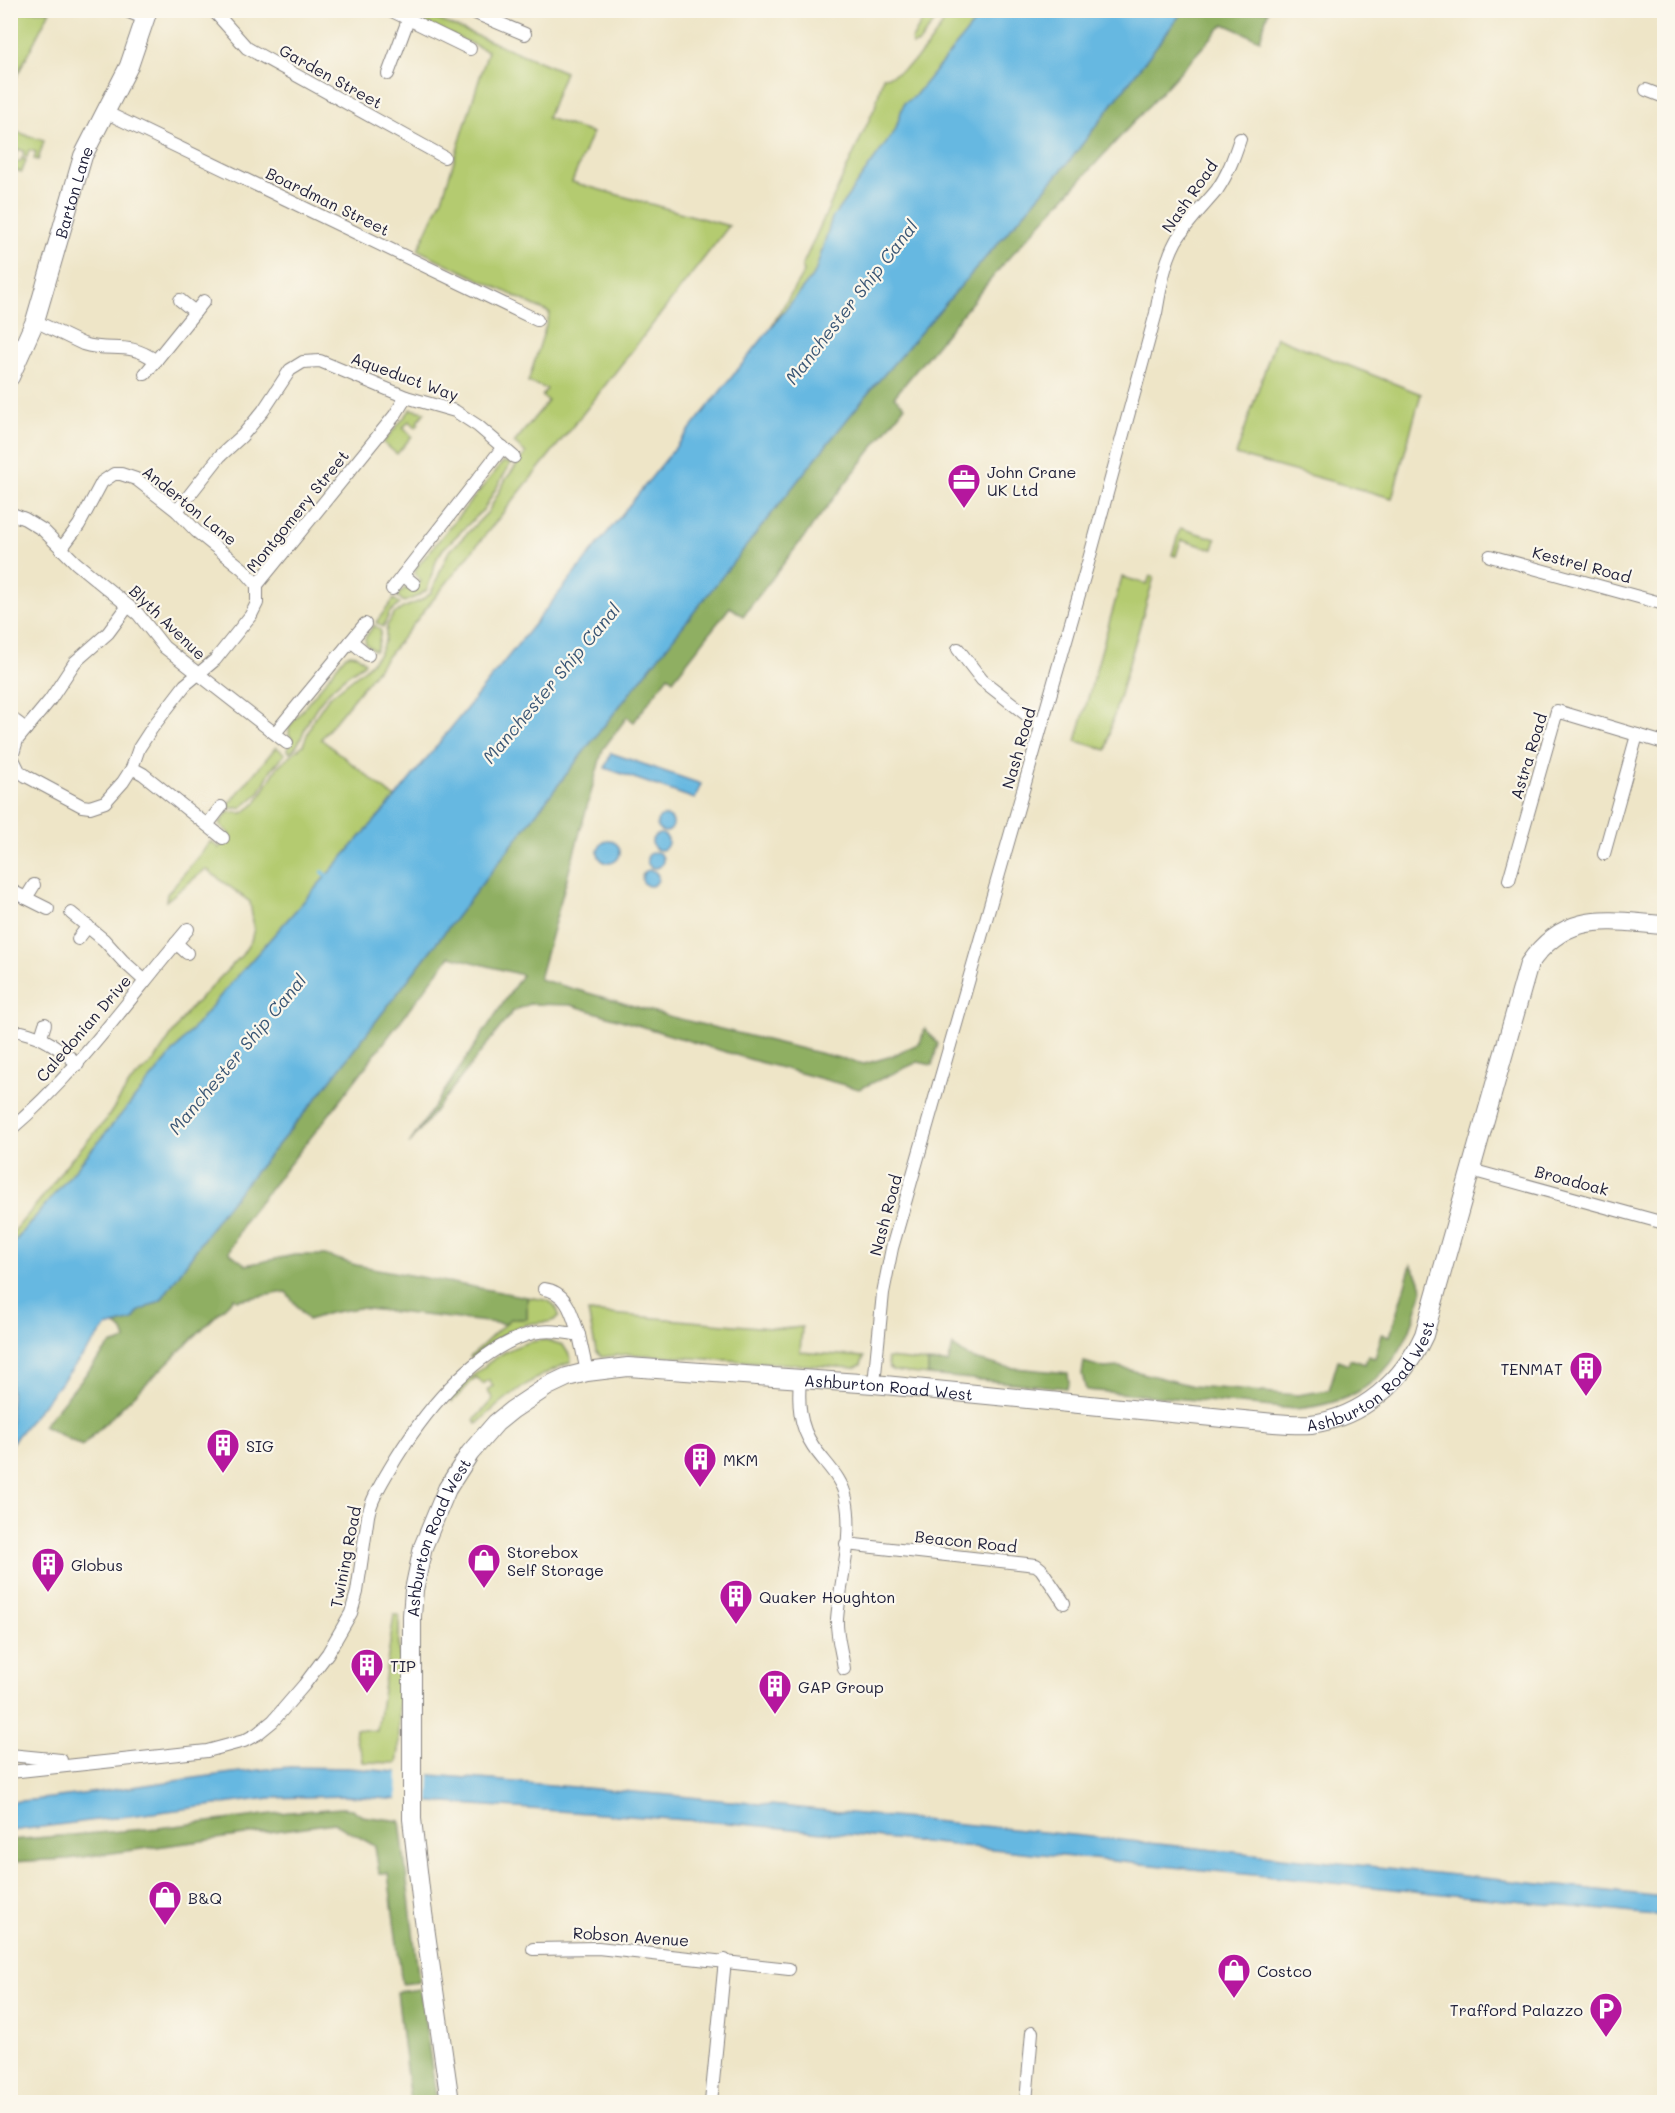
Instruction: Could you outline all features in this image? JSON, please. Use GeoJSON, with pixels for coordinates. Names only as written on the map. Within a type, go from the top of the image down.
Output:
{"type":"FeatureCollection","features":[{"type":"Feature","properties":{"kind":"main road","name":"Barton Lane"},"geometry":{"type":"LineString","coordinates":[[10,377],[35,321],[83,156],[129,66],[147,15]]}},
{"type":"Feature","properties":{"kind":"main road","name":"Ashburton Road West"},"geometry":{"type":"LineString","coordinates":[[450,2103],[412,1819],[412,1616],[414,1590],[423,1547],[438,1508],[457,1471],[496,1423],[529,1397],[548,1386],[587,1372],[609,1368],[647,1368],[874,1384],[1274,1423],[1311,1424],[1343,1415],[1368,1402],[1391,1384],[1416,1352],[1426,1325],[1529,964],[1538,951],[1551,939],[1577,924],[1614,921],[1665,925]]}},
{"type":"Feature","properties":{"kind":"street"},"geometry":{"type":"LineString","coordinates":[[124,10],[147,15]]}},
{"type":"Feature","properties":{"kind":"street","name":"Garden Street"},"geometry":{"type":"LineString","coordinates":[[213,10],[247,48],[444,157]]}},
{"type":"Feature","properties":{"kind":"street"},"geometry":{"type":"LineString","coordinates":[[390,10],[471,49]]}},
{"type":"Feature","properties":{"kind":"street"},"geometry":{"type":"LineString","coordinates":[[468,10],[525,34]]}},
{"type":"Feature","properties":{"kind":"street"},"geometry":{"type":"LineString","coordinates":[[388,74],[408,20]]}},
{"type":"Feature","properties":{"kind":"street"},"geometry":{"type":"LineString","coordinates":[[1646,90],[1665,97]]}},
{"type":"Feature","properties":{"kind":"street","name":"Boardman Street"},"geometry":{"type":"LineString","coordinates":[[105,112],[537,320]]}},
{"type":"Feature","properties":{"kind":"street","name":"Nash Road"},"geometry":{"type":"LineString","coordinates":[[874,1384],[878,1330],[889,1260],[1124,434],[1165,270],[1174,244],[1226,175],[1240,139]]}},
{"type":"Feature","properties":{"kind":"street"},"geometry":{"type":"LineString","coordinates":[[180,300],[195,312]]}},
{"type":"Feature","properties":{"kind":"street"},"geometry":{"type":"LineString","coordinates":[[146,374],[204,301]]}},
{"type":"Feature","properties":{"kind":"street"},"geometry":{"type":"LineString","coordinates":[[35,321],[92,347],[135,349],[156,361]]}},
{"type":"Feature","properties":{"kind":"street","name":"Aqueduct Way"},"geometry":{"type":"LineString","coordinates":[[177,511],[220,456],[249,429],[273,398],[284,377],[296,365],[311,360],[320,361],[406,397],[455,411],[478,426],[514,457]]}},
{"type":"Feature","properties":{"kind":"street","name":"Montgomery Street"},"geometry":{"type":"LineString","coordinates":[[26,729],[17,740],[12,752],[14,764],[19,771],[26,777],[82,806],[90,807],[105,802],[132,768],[152,728],[185,686],[215,660],[251,615],[256,603],[257,585],[380,433],[406,397]]}},
{"type":"Feature","properties":{"kind":"street"},"geometry":{"type":"LineString","coordinates":[[392,589],[503,447]]}},
{"type":"Feature","properties":{"kind":"street","name":"Anderton Lane"},"geometry":{"type":"LineString","coordinates":[[61,549],[79,525],[97,487],[107,477],[121,474],[136,480],[177,511],[196,531],[243,569],[257,585]]}},
{"type":"Feature","properties":{"kind":"street","name":"Blyth Avenue"},"geometry":{"type":"LineString","coordinates":[[10,513],[35,525],[144,620],[164,646],[287,743]]}},
{"type":"Feature","properties":{"kind":"street","name":"Kestrel Road"},"geometry":{"type":"LineString","coordinates":[[1490,556],[1665,604]]}},
{"type":"Feature","properties":{"kind":"street"},"geometry":{"type":"LineString","coordinates":[[403,575],[414,584]]}},
{"type":"Feature","properties":{"kind":"street"},"geometry":{"type":"LineString","coordinates":[[10,717],[26,729],[50,700],[75,663],[108,633],[129,606]]}},
{"type":"Feature","properties":{"kind":"street"},"geometry":{"type":"LineString","coordinates":[[275,733],[365,624]]}},
{"type":"Feature","properties":{"kind":"street"},"geometry":{"type":"LineString","coordinates":[[351,641],[368,655]]}},
{"type":"Feature","properties":{"kind":"street"},"geometry":{"type":"LineString","coordinates":[[958,648],[982,680],[1041,726]]}},
{"type":"Feature","properties":{"kind":"street","name":"Astra Road"},"geometry":{"type":"LineString","coordinates":[[1509,880],[1557,711],[1665,743]]}},
{"type":"Feature","properties":{"kind":"street"},"geometry":{"type":"LineString","coordinates":[[1604,854],[1637,735]]}},
{"type":"Feature","properties":{"kind":"street"},"geometry":{"type":"LineString","coordinates":[[132,768],[143,774],[223,838]]}},
{"type":"Feature","properties":{"kind":"street"},"geometry":{"type":"LineString","coordinates":[[207,825],[221,807]]}},
{"type":"Feature","properties":{"kind":"street"},"geometry":{"type":"LineString","coordinates":[[26,898],[34,885]]}},
{"type":"Feature","properties":{"kind":"street"},"geometry":{"type":"LineString","coordinates":[[10,890],[48,909]]}},
{"type":"Feature","properties":{"kind":"street"},"geometry":{"type":"LineString","coordinates":[[71,913],[88,926],[145,981]]}},
{"type":"Feature","properties":{"kind":"street"},"geometry":{"type":"LineString","coordinates":[[78,939],[88,926]]}},
{"type":"Feature","properties":{"kind":"street","name":"Caledonian Drive"},"geometry":{"type":"LineString","coordinates":[[10,1130],[33,1111],[78,1064],[188,929]]}},
{"type":"Feature","properties":{"kind":"street"},"geometry":{"type":"LineString","coordinates":[[176,944],[187,953]]}},
{"type":"Feature","properties":{"kind":"street"},"geometry":{"type":"LineString","coordinates":[[41,1037],[45,1024]]}},
{"type":"Feature","properties":{"kind":"street"},"geometry":{"type":"LineString","coordinates":[[22,1032],[41,1037],[78,1064]]}},
{"type":"Feature","properties":{"kind":"street","name":"Broadoak"},"geometry":{"type":"LineString","coordinates":[[1471,1170],[1665,1223]]}},
{"type":"Feature","properties":{"kind":"street"},"geometry":{"type":"LineString","coordinates":[[544,1289],[554,1290],[566,1302],[579,1335],[587,1372]]}},
{"type":"Feature","properties":{"kind":"street","name":"Twining Road"},"geometry":{"type":"LineString","coordinates":[[86,1762],[207,1751],[229,1746],[257,1734],[289,1704],[328,1653],[351,1613],[357,1592],[369,1509],[393,1463],[428,1413],[471,1368],[505,1344],[537,1332],[555,1331],[579,1335]]}},
{"type":"Feature","properties":{"kind":"street"},"geometry":{"type":"LineString","coordinates":[[800,1379],[800,1412],[806,1433],[811,1444],[837,1476],[846,1498],[848,1524],[837,1622],[844,1669]]}},
{"type":"Feature","properties":{"kind":"street","name":"Beacon Road"},"geometry":{"type":"LineString","coordinates":[[846,1544],[1036,1565],[1064,1603]]}},
{"type":"Feature","properties":{"kind":"street"},"geometry":{"type":"LineString","coordinates":[[10,1755],[86,1762]]}},
{"type":"Feature","properties":{"kind":"street"},"geometry":{"type":"LineString","coordinates":[[10,1772],[86,1762]]}},
{"type":"Feature","properties":{"kind":"street","name":"Robson Avenue"},"geometry":{"type":"LineString","coordinates":[[533,1949],[598,1948],[725,1960],[789,1969]]}},
{"type":"Feature","properties":{"kind":"street"},"geometry":{"type":"LineString","coordinates":[[711,2103],[725,1960]]}},
{"type":"Feature","properties":{"kind":"street"},"geometry":{"type":"LineString","coordinates":[[1026,2103],[1032,2032]]}},
{"type":"Feature","properties":{"kind":"green space"},"geometry":{"type":"Polygon","coordinates":[[[10,11],[50,11],[11,87],[10,87],[10,11]]]}},
{"type":"Feature","properties":{"kind":"green space"},"geometry":{"type":"Polygon","coordinates":[[[409,11],[425,11],[424,14],[565,72],[547,118],[592,133],[572,182],[729,226],[589,406],[321,739],[395,798],[227,988],[11,1246],[11,1235],[65,1166],[106,1120],[130,1083],[154,1061],[187,1012],[242,955],[251,941],[254,929],[250,902],[206,869],[166,901],[167,894],[211,841],[219,848],[230,834],[219,824],[228,812],[243,813],[256,803],[278,766],[303,745],[313,720],[328,698],[366,668],[379,654],[385,641],[387,626],[393,615],[431,593],[448,553],[488,512],[506,479],[526,453],[514,443],[548,401],[542,396],[547,389],[528,382],[550,313],[418,250],[443,196],[488,51],[413,18],[409,11]]]}},
{"type":"Feature","properties":{"kind":"green space"},"geometry":{"type":"Polygon","coordinates":[[[928,11],[942,11],[919,43],[913,45],[911,41],[928,11]]]}},
{"type":"Feature","properties":{"kind":"green space"},"geometry":{"type":"Polygon","coordinates":[[[951,11],[984,11],[914,97],[904,103],[895,131],[832,218],[815,273],[771,327],[804,272],[802,266],[875,107],[883,77],[904,69],[914,61],[923,52],[951,11]]]}},
{"type":"Feature","properties":{"kind":"green space"},"geometry":{"type":"Polygon","coordinates":[[[1183,11],[1268,11],[1260,40],[1224,24],[1005,262],[894,397],[905,406],[743,616],[730,607],[673,680],[668,676],[634,722],[627,717],[603,749],[539,979],[672,1017],[864,1064],[892,1056],[920,1043],[925,1029],[938,1044],[932,1065],[918,1062],[859,1089],[752,1060],[571,1005],[529,1004],[513,1011],[409,1144],[522,975],[450,956],[245,1220],[229,1252],[246,1265],[294,1255],[325,1255],[356,1265],[527,1297],[527,1319],[510,1319],[505,1324],[359,1308],[329,1313],[308,1320],[286,1292],[237,1300],[234,1298],[82,1446],[43,1426],[110,1345],[126,1340],[122,1330],[113,1324],[133,1320],[138,1312],[161,1300],[222,1212],[316,1099],[592,741],[803,474],[874,386],[1071,159],[1183,11]]]}},
{"type":"Feature","properties":{"kind":"green space"},"geometry":{"type":"Polygon","coordinates":[[[11,130],[44,141],[38,160],[34,159],[36,152],[29,150],[27,157],[23,156],[24,151],[18,149],[14,161],[20,162],[22,158],[26,160],[22,172],[11,169],[11,130]]]}},
{"type":"Feature","properties":{"kind":"green space"},"geometry":{"type":"Polygon","coordinates":[[[1276,337],[1421,394],[1392,498],[1236,455],[1276,337]]]}},
{"type":"Feature","properties":{"kind":"green space"},"geometry":{"type":"Polygon","coordinates":[[[411,409],[425,412],[416,427],[409,421],[403,428],[412,436],[397,454],[383,443],[411,409]]]}},
{"type":"Feature","properties":{"kind":"green space"},"geometry":{"type":"Polygon","coordinates":[[[503,462],[511,463],[484,509],[443,549],[437,558],[427,590],[404,602],[397,596],[405,588],[413,591],[421,581],[415,574],[416,568],[503,462]]]}},
{"type":"Feature","properties":{"kind":"green space"},"geometry":{"type":"Polygon","coordinates":[[[1180,528],[1216,539],[1213,549],[1181,540],[1176,556],[1172,555],[1180,528]]]}},
{"type":"Feature","properties":{"kind":"green space"},"geometry":{"type":"Polygon","coordinates":[[[1150,576],[1154,577],[1110,729],[1107,750],[1076,741],[1122,577],[1147,584],[1150,576]]]}},
{"type":"Feature","properties":{"kind":"green space"},"geometry":{"type":"Polygon","coordinates":[[[394,599],[400,604],[390,612],[383,627],[376,622],[394,599]]]}},
{"type":"Feature","properties":{"kind":"green space"},"geometry":{"type":"Polygon","coordinates":[[[374,625],[381,631],[375,651],[366,644],[365,638],[374,625]]]}},
{"type":"Feature","properties":{"kind":"green space"},"geometry":{"type":"Polygon","coordinates":[[[357,655],[365,662],[364,664],[327,693],[290,753],[287,749],[293,740],[289,735],[289,727],[345,656],[357,655]]]}},
{"type":"Feature","properties":{"kind":"green space"},"geometry":{"type":"Polygon","coordinates":[[[276,747],[285,754],[271,770],[259,793],[241,808],[231,808],[228,805],[276,747]]]}},
{"type":"Feature","properties":{"kind":"green space"},"geometry":{"type":"Polygon","coordinates":[[[1411,1265],[1420,1280],[1422,1292],[1414,1320],[1404,1342],[1391,1363],[1374,1381],[1356,1393],[1339,1400],[1294,1409],[1086,1390],[1082,1374],[1084,1362],[1104,1368],[1119,1367],[1193,1386],[1297,1395],[1329,1390],[1338,1360],[1348,1364],[1350,1359],[1365,1364],[1368,1356],[1375,1358],[1382,1334],[1390,1336],[1411,1265]]]}},
{"type":"Feature","properties":{"kind":"green space"},"geometry":{"type":"Polygon","coordinates":[[[527,1297],[552,1303],[559,1316],[553,1321],[528,1324],[513,1330],[472,1358],[470,1357],[510,1319],[527,1319],[527,1297]]]}},
{"type":"Feature","properties":{"kind":"green space"},"geometry":{"type":"Polygon","coordinates":[[[588,1312],[781,1329],[802,1327],[800,1352],[864,1357],[861,1365],[854,1368],[628,1354],[602,1357],[596,1351],[588,1312]]]}},
{"type":"Feature","properties":{"kind":"green space"},"geometry":{"type":"Polygon","coordinates":[[[546,1340],[563,1345],[571,1362],[544,1374],[521,1388],[477,1424],[474,1420],[493,1399],[487,1390],[493,1386],[489,1380],[483,1384],[476,1377],[452,1402],[449,1399],[481,1369],[505,1352],[531,1342],[546,1340]]]}},
{"type":"Feature","properties":{"kind":"green space"},"geometry":{"type":"Polygon","coordinates":[[[953,1346],[970,1358],[1004,1367],[1068,1373],[1069,1382],[1066,1388],[928,1375],[928,1362],[948,1363],[953,1346]]]}},
{"type":"Feature","properties":{"kind":"green space"},"geometry":{"type":"Polygon","coordinates":[[[887,1358],[928,1362],[928,1375],[893,1371],[889,1367],[887,1358]]]}},
{"type":"Feature","properties":{"kind":"green space"},"geometry":{"type":"Polygon","coordinates":[[[394,1615],[399,1615],[399,1750],[397,1763],[363,1762],[356,1740],[356,1729],[377,1731],[394,1615]]]}},
{"type":"Feature","properties":{"kind":"green space"},"geometry":{"type":"Polygon","coordinates":[[[342,1808],[352,1809],[362,1816],[400,1821],[419,1982],[402,1984],[388,1873],[379,1873],[375,1846],[334,1823],[68,1859],[11,1862],[11,1840],[158,1828],[342,1808]]]}},
{"type":"Feature","properties":{"kind":"green space"},"geometry":{"type":"Polygon","coordinates":[[[420,1989],[437,2102],[410,2102],[397,1992],[420,1989]]]}},
{"type":"Feature","properties":{"kind":"water","name":"Manchester Ship Canal"},"geometry":{"type":"Polygon","coordinates":[[[984,11],[1183,11],[1071,159],[874,386],[803,474],[592,741],[316,1099],[222,1212],[161,1300],[138,1312],[133,1320],[106,1327],[11,1444],[11,1246],[227,988],[395,798],[815,273],[832,218],[895,131],[904,103],[914,97],[984,11]]]}},
{"type":"Feature","properties":{"kind":"water"},"geometry":{"type":"Polygon","coordinates":[[[611,753],[701,784],[695,799],[605,768],[611,753]]]}},
{"type":"Feature","properties":{"kind":"water"},"geometry":{"type":"Polygon","coordinates":[[[665,816],[671,818],[673,824],[671,830],[665,832],[659,830],[657,824],[659,818],[665,816]]]}},
{"type":"Feature","properties":{"kind":"water"},"geometry":{"type":"Polygon","coordinates":[[[660,834],[666,836],[668,842],[666,848],[660,850],[654,848],[652,842],[654,836],[660,834]]]}},
{"type":"Feature","properties":{"kind":"water"},"geometry":{"type":"Polygon","coordinates":[[[609,841],[617,844],[620,852],[617,860],[609,863],[601,860],[598,852],[601,844],[609,841]]]}},
{"type":"Feature","properties":{"kind":"water"},"geometry":{"type":"Polygon","coordinates":[[[655,852],[661,854],[663,860],[661,866],[655,868],[649,866],[647,860],[649,854],[655,852]]]}},
{"type":"Feature","properties":{"kind":"water"},"geometry":{"type":"Polygon","coordinates":[[[650,870],[656,872],[658,878],[656,884],[650,886],[644,884],[642,878],[644,872],[650,870]]]}},
{"type":"Feature","properties":{"kind":"water"},"geometry":{"type":"Polygon","coordinates":[[[290,1767],[348,1768],[669,1795],[1664,1897],[1664,1916],[742,1824],[347,1796],[270,1798],[11,1831],[11,1802],[290,1767]]]}},
{"type":"Feature","properties":{"kind":"pier"},"geometry":{"type":"Polygon","coordinates":[[[398,1769],[430,1772],[429,1804],[397,1802],[398,1769]]]}},
{"type":"Feature","properties":{"kind":"waterway"},"geometry":{"type":"LineString","coordinates":[[323,872],[327,876]]}},
{"type":"Feature","properties":{"kind":"place","name":"John Crane UK Ltd"},"geometry":{"type":"Point","coordinates":[964,509]}},
{"type":"Feature","properties":{"kind":"place","name":"TENMAT"},"geometry":{"type":"Point","coordinates":[1586,1397]}},
{"type":"Feature","properties":{"kind":"place","name":"SIG"},"geometry":{"type":"Point","coordinates":[223,1474]}},
{"type":"Feature","properties":{"kind":"place","name":"MKM"},"geometry":{"type":"Point","coordinates":[700,1488]}},
{"type":"Feature","properties":{"kind":"place","name":"Storebox Self Storage"},"geometry":{"type":"Point","coordinates":[484,1589]}},
{"type":"Feature","properties":{"kind":"place","name":"Globus"},"geometry":{"type":"Point","coordinates":[48,1593]}},
{"type":"Feature","properties":{"kind":"place","name":"Quaker Houghton"},"geometry":{"type":"Point","coordinates":[736,1625]}},
{"type":"Feature","properties":{"kind":"place","name":"TIP"},"geometry":{"type":"Point","coordinates":[367,1694]}},
{"type":"Feature","properties":{"kind":"place","name":"GAP Group"},"geometry":{"type":"Point","coordinates":[775,1715]}},
{"type":"Feature","properties":{"kind":"place","name":"B&Q"},"geometry":{"type":"Point","coordinates":[165,1926]}},
{"type":"Feature","properties":{"kind":"place","name":"Costco"},"geometry":{"type":"Point","coordinates":[1234,1999]}},
{"type":"Feature","properties":{"kind":"place","name":"Trafford Palazzo"},"geometry":{"type":"Point","coordinates":[1606,2038]}}]}
